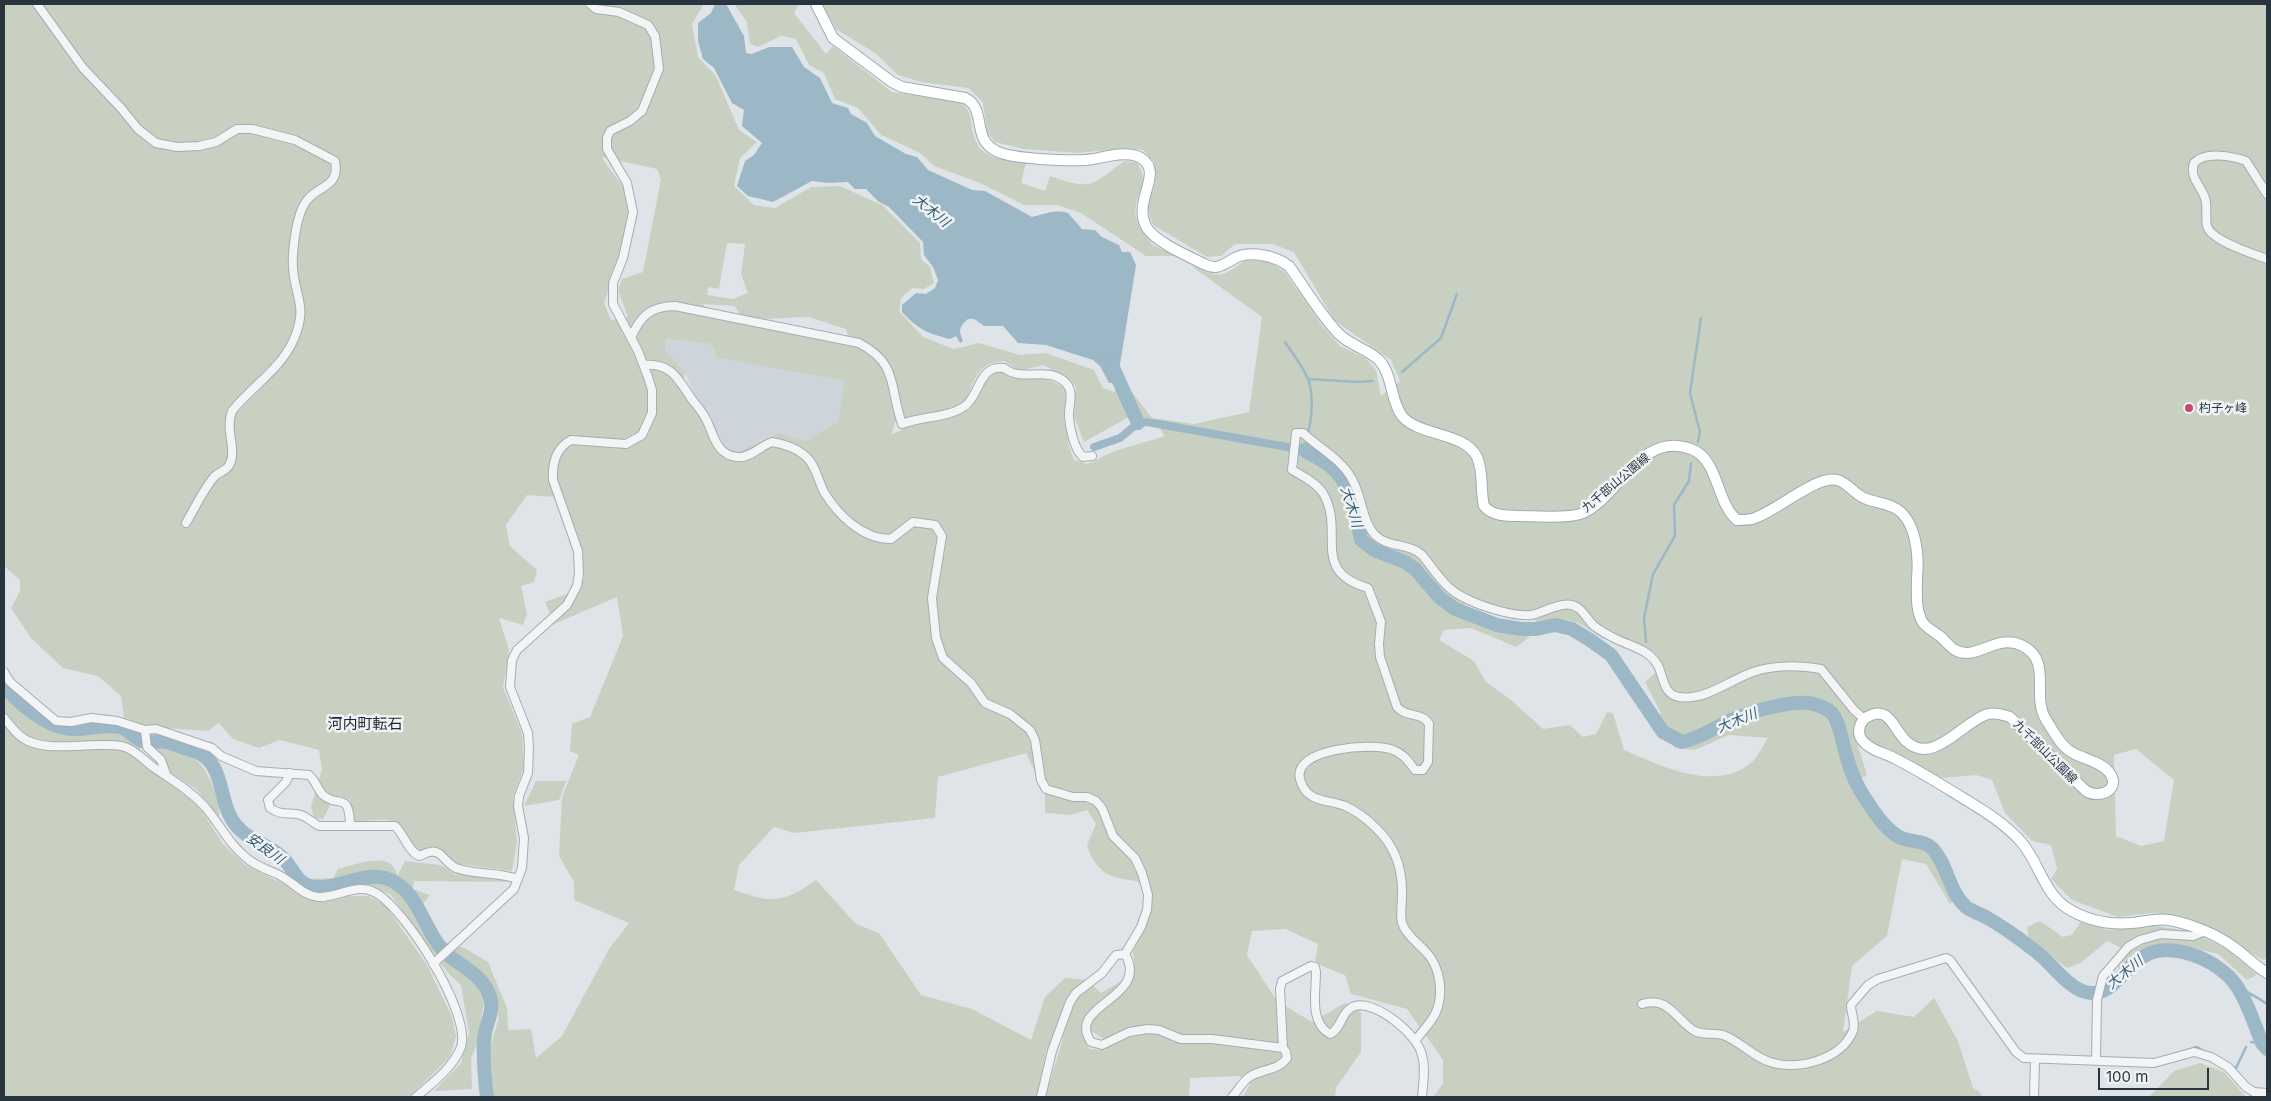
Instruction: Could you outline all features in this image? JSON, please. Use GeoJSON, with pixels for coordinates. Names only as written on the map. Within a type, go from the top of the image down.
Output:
{"type":"FeatureCollection","features":[{"type":"Feature","properties":{"kind":"main road","name":"九千部山公園線"},"geometry":{"type":"LineString","coordinates":[[816,4],[833,38],[892,82],[902,87],[965,98],[972,102],[977,110],[980,134],[986,145],[999,152],[1054,159],[1084,160],[1128,154],[1142,158],[1147,164],[1150,174],[1142,203],[1142,216],[1148,229],[1164,244],[1215,268],[1225,265],[1242,255],[1278,258],[1288,266],[1338,333],[1351,344],[1379,360],[1388,374],[1403,417],[1412,424],[1449,438],[1475,452],[1480,464],[1484,506],[1492,513],[1512,516],[1582,513],[1600,499],[1635,464],[1660,447],[1674,445],[1692,449],[1707,462],[1730,514],[1737,520],[1752,519],[1783,505],[1814,485],[1828,479],[1839,480],[1862,497],[1894,507],[1903,515],[1913,530],[1918,570],[1916,600],[1923,623],[1955,650],[1964,653],[1974,652],[2000,641],[2010,641],[2023,646],[2033,653],[2041,673],[2041,709],[2044,716],[2068,750],[2105,768],[2112,776],[2112,782],[2110,789],[2102,795],[2086,791],[2010,717],[1998,713],[1988,714],[1974,721],[1941,745],[1931,748],[1919,748],[1908,744],[1900,736],[1894,723],[1888,716],[1872,714],[1864,719]]}},
{"type":"Feature","properties":{"kind":"main road"},"geometry":{"type":"LineString","coordinates":[[1864,719],[1859,732],[1862,741],[1870,747],[1894,757],[2003,824],[2024,844],[2048,889],[2065,907],[2085,918],[2109,924],[2155,919],[2171,920],[2230,945],[2267,974]]}},
{"type":"Feature","properties":{"kind":"street"},"geometry":{"type":"LineString","coordinates":[[37,4],[84,68],[122,108],[138,129],[156,143],[177,147],[199,146],[216,142],[237,128],[252,129],[295,140],[335,161],[337,169],[332,181],[304,204],[296,231],[293,269],[300,297],[301,313],[295,336],[280,362],[232,411],[229,419],[228,433],[232,459],[227,470],[216,476],[186,523]]}},
{"type":"Feature","properties":{"kind":"street"},"geometry":{"type":"LineString","coordinates":[[435,962],[514,889],[524,855],[524,838],[518,806],[519,796],[528,773],[529,748],[528,733],[510,687],[512,660],[517,650],[566,605],[577,586],[579,574],[578,551],[553,480],[552,467],[555,458],[565,443],[571,440],[617,445],[633,441],[642,435],[649,423],[653,401],[652,390],[644,365],[617,314],[612,294],[616,273],[623,258],[631,223],[632,200],[620,169],[610,155],[607,138],[616,127],[630,121],[642,111],[656,77],[658,63],[655,36],[648,25],[619,12],[596,9],[590,4]]}},
{"type":"Feature","properties":{"kind":"street"},"geometry":{"type":"LineString","coordinates":[[2267,194],[2246,161],[2222,156],[2205,157],[2194,163],[2193,175],[2205,198],[2207,226],[2210,230],[2221,240],[2267,259]]}},
{"type":"Feature","properties":{"kind":"street"},"geometry":{"type":"LineString","coordinates":[[631,338],[642,317],[649,311],[670,306],[859,342],[879,355],[885,362],[890,372],[902,424],[952,412],[967,404],[983,376],[993,368],[1004,368],[1011,374],[1017,375],[1046,374],[1065,382],[1070,388],[1069,417],[1075,446],[1083,457],[1092,456]]}},
{"type":"Feature","properties":{"kind":"street"},"geometry":{"type":"LineString","coordinates":[[644,365],[654,364],[676,376],[704,414],[715,442],[720,449],[727,453],[738,457],[745,456],[772,442],[784,444],[806,456],[824,492],[837,511],[852,524],[868,534],[891,538],[913,522],[935,525],[942,536],[933,581],[933,616],[936,638],[943,658],[971,683],[985,703],[1010,714],[1030,730],[1035,740],[1041,780],[1046,789],[1054,794],[1096,801],[1102,808],[1113,836],[1135,858],[1147,887],[1148,902],[1141,927],[1125,954],[1116,956],[1102,973],[1076,993],[1070,1002],[1052,1051],[1041,1097]]}},
{"type":"Feature","properties":{"kind":"street"},"geometry":{"type":"LineString","coordinates":[[1416,1040],[1436,1012],[1439,997],[1438,972],[1434,961],[1403,926],[1402,881],[1400,865],[1394,851],[1377,828],[1360,814],[1344,806],[1318,800],[1309,795],[1303,788],[1299,774],[1300,768],[1309,760],[1352,746],[1390,748],[1405,756],[1415,770],[1423,770],[1428,762],[1429,724],[1425,719],[1402,713],[1397,707],[1380,657],[1378,644],[1381,622],[1375,602],[1368,588],[1354,584],[1341,576],[1333,560],[1331,524],[1324,496],[1313,484],[1292,470],[1296,433],[1303,433],[1345,468],[1354,482],[1369,524],[1375,534],[1382,540],[1409,548],[1422,555],[1446,586],[1463,598],[1515,614],[1531,615],[1568,605],[1577,606],[1593,624],[1616,639],[1643,651],[1652,658],[1657,664],[1666,688],[1674,696],[1695,697],[1755,671],[1806,666],[1821,669],[1854,710],[1864,719]]}},
{"type":"Feature","properties":{"kind":"street"},"geometry":{"type":"LineString","coordinates":[[4,672],[10,682],[56,720],[71,722],[91,718],[117,720],[145,733],[156,730],[212,748],[221,756],[256,771],[309,774],[323,794],[346,805],[350,810],[350,824]]}},
{"type":"Feature","properties":{"kind":"street"},"geometry":{"type":"LineString","coordinates":[[4,718],[15,732],[27,741],[41,744],[124,747],[166,774],[195,796],[239,852],[264,869],[280,876],[295,888],[318,897],[362,889],[382,896],[400,916],[435,962],[461,1020],[461,1046],[448,1068],[416,1097]]}},
{"type":"Feature","properties":{"kind":"street"},"geometry":{"type":"LineString","coordinates":[[145,733],[147,747],[161,760],[166,774]]}},
{"type":"Feature","properties":{"kind":"street"},"geometry":{"type":"LineString","coordinates":[[290,773],[286,782],[268,800],[270,808],[278,813],[302,815],[309,822],[319,826],[350,824],[395,826],[402,832],[414,854],[419,856],[431,851],[436,852],[452,866],[462,870],[494,872],[518,879]]}},
{"type":"Feature","properties":{"kind":"street"},"geometry":{"type":"LineString","coordinates":[[2096,1060],[2097,1000],[2101,982],[2128,946],[2140,940],[2161,934],[2193,936],[2203,932]]}},
{"type":"Feature","properties":{"kind":"street"},"geometry":{"type":"LineString","coordinates":[[1125,954],[1129,961],[1129,981],[1122,991],[1097,1007],[1090,1016],[1087,1031],[1091,1042],[1102,1045],[1130,1032],[1148,1029],[1159,1030],[1181,1039],[1212,1040],[1283,1048]]}},
{"type":"Feature","properties":{"kind":"street"},"geometry":{"type":"LineString","coordinates":[[1642,1004],[1650,1001],[1663,1004],[1673,1010],[1692,1030],[1721,1034],[1768,1062],[1784,1065],[1802,1064],[1826,1058],[1843,1046],[1853,1031],[1854,1021],[1851,1005],[1868,985],[1878,979],[1946,958],[1950,960],[2016,1052],[2024,1058],[2035,1060],[2096,1060],[2154,1063],[2187,1053],[2201,1053],[2228,1067],[2246,1087],[2254,1092],[2267,1093]]}},
{"type":"Feature","properties":{"kind":"street"},"geometry":{"type":"LineString","coordinates":[[1232,1097],[1245,1080],[1283,1063],[1287,1058],[1283,1048],[1280,989],[1282,981],[1311,966],[1315,967],[1316,972],[1316,1016],[1325,1031],[1330,1034],[1334,1032],[1346,1011],[1353,1006],[1366,1006],[1383,1013],[1416,1040],[1424,1065],[1422,1097]]}},
{"type":"Feature","properties":{"kind":"street"},"geometry":{"type":"LineString","coordinates":[[2034,1097],[2035,1060]]}},
{"type":"Feature","properties":{"kind":"shaded area"},"geometry":{"type":"Polygon","coordinates":[[[666,339],[711,344],[717,358],[844,381],[838,421],[806,441],[779,433],[737,452],[721,445],[713,420],[694,394],[685,373],[665,350],[666,339]]]}},
{"type":"Feature","properties":{"kind":"green space"},"geometry":{"type":"Polygon","coordinates":[[[4,4],[704,4],[692,24],[698,57],[716,76],[739,130],[757,142],[740,158],[734,186],[754,205],[775,208],[811,187],[840,186],[882,205],[920,243],[921,259],[930,267],[934,283],[924,289],[912,288],[901,298],[899,311],[923,337],[954,349],[979,343],[1020,355],[1046,353],[1094,370],[1103,388],[1115,392],[1119,375],[1152,418],[1194,424],[1249,412],[1262,317],[1190,265],[1214,274],[1224,274],[1246,260],[1269,262],[1284,271],[1321,324],[1340,346],[1365,358],[1376,370],[1381,396],[1400,381],[1391,360],[1334,320],[1294,252],[1272,244],[1235,244],[1221,256],[1207,257],[1153,225],[1147,208],[1155,183],[1154,162],[1143,150],[1125,148],[1078,153],[1024,149],[995,142],[987,132],[983,102],[968,88],[921,82],[898,75],[875,53],[836,29],[822,4],[2267,4],[2267,957],[2264,960],[2183,917],[2152,913],[2118,917],[2072,900],[2051,879],[2057,869],[2051,845],[2032,841],[2005,813],[1992,780],[1976,775],[1942,778],[1881,746],[1857,743],[1867,775],[1854,782],[1875,823],[1894,840],[1930,851],[1957,896],[1950,904],[1926,864],[1902,859],[1887,936],[1852,966],[1843,1032],[1877,1011],[1914,1017],[1934,998],[1958,1041],[1973,1088],[1981,1093],[1981,1097],[1433,1097],[1443,1084],[1443,1060],[1407,1009],[1351,994],[1345,975],[1315,963],[1318,944],[1285,929],[1252,931],[1247,955],[1277,1001],[1312,1022],[1345,1003],[1361,1012],[1361,1052],[1336,1088],[1335,1097],[1243,1097],[1250,1084],[1239,1076],[1190,1078],[1189,1097],[1045,1097],[1063,1039],[1056,1032],[1046,1052],[1037,1097],[493,1097],[490,1047],[499,1018],[493,997],[484,1001],[478,1042],[471,1058],[472,1089],[434,1091],[461,1063],[469,1033],[461,985],[447,972],[391,895],[372,886],[359,885],[330,890],[308,879],[333,878],[338,869],[373,861],[387,862],[392,865],[398,875],[405,861],[441,865],[455,874],[501,877],[511,882],[414,881],[413,889],[430,895],[423,904],[444,942],[464,948],[488,962],[507,1008],[508,1030],[531,1029],[536,1058],[562,1036],[609,949],[629,923],[574,900],[574,882],[559,856],[562,797],[579,755],[570,751],[572,724],[590,717],[623,636],[617,597],[554,624],[545,602],[567,594],[584,579],[582,548],[563,494],[555,497],[527,495],[506,525],[510,546],[537,570],[534,582],[521,586],[527,614],[523,625],[499,618],[509,650],[503,688],[522,733],[524,767],[513,797],[517,842],[512,871],[453,863],[442,850],[431,847],[424,851],[416,851],[399,824],[386,820],[355,822],[350,800],[339,796],[332,802],[323,819],[314,818],[311,807],[322,769],[319,750],[280,740],[259,748],[233,739],[219,723],[208,731],[152,727],[124,718],[121,696],[98,676],[63,668],[31,638],[11,608],[20,591],[20,580],[4,566],[4,4]],[[602,157],[624,189],[628,216],[623,246],[604,303],[611,320],[628,317],[618,291],[622,279],[643,272],[661,179],[657,169],[602,157]],[[727,243],[719,289],[708,287],[707,295],[733,299],[748,293],[741,274],[745,244],[727,243]],[[703,304],[709,314],[850,344],[846,329],[808,317],[765,319],[740,315],[735,306],[703,304]],[[666,339],[665,350],[685,373],[682,389],[700,416],[713,420],[721,445],[737,452],[779,433],[806,441],[838,421],[844,381],[717,358],[711,344],[666,339]],[[1004,361],[995,362],[982,369],[965,402],[948,409],[895,422],[891,435],[912,425],[969,410],[986,381],[991,376],[1002,371],[1010,378],[1045,379],[1059,384],[1066,389],[1064,422],[1068,431],[1068,443],[1074,460],[1087,464],[1115,451],[1165,436],[1152,418],[1127,418],[1084,442],[1074,416],[1076,387],[1068,378],[1043,365],[1019,371],[1004,361]],[[1465,596],[1464,618],[1530,637],[1516,647],[1471,628],[1444,630],[1439,640],[1474,661],[1486,682],[1510,699],[1543,729],[1570,725],[1583,737],[1596,734],[1607,712],[1613,713],[1624,750],[1672,769],[1706,776],[1723,775],[1739,771],[1753,761],[1768,738],[1729,735],[1695,750],[1675,748],[1652,725],[1661,713],[1645,682],[1662,667],[1657,654],[1621,637],[1603,639],[1586,627],[1572,621],[1558,620],[1537,623],[1531,612],[1515,611],[1465,596]],[[2136,749],[2114,755],[2116,836],[2141,846],[2164,841],[2174,780],[2136,749]],[[1026,753],[938,777],[935,818],[794,833],[774,827],[739,865],[734,890],[758,897],[776,899],[794,894],[816,880],[856,924],[879,933],[921,995],[972,1009],[1031,1040],[1045,997],[1065,978],[1087,980],[1101,993],[1135,973],[1133,952],[1150,916],[1151,896],[1137,881],[1111,876],[1099,868],[1087,845],[1096,824],[1087,810],[1071,815],[1045,813],[1045,793],[1026,753]],[[1093,1032],[1082,1035],[1089,1049],[1106,1050],[1104,1039],[1093,1032]]]}},
{"type":"Feature","properties":{"kind":"green space"},"geometry":{"type":"Polygon","coordinates":[[[734,4],[799,4],[794,13],[826,54],[833,46],[892,92],[962,103],[970,114],[975,139],[984,152],[998,159],[1026,163],[1021,183],[1045,191],[1050,176],[1074,183],[1090,183],[1104,176],[1124,161],[1136,162],[1143,179],[1137,202],[1137,220],[1152,244],[1177,256],[1146,256],[1081,213],[1057,205],[1024,205],[980,183],[934,166],[920,153],[881,135],[858,108],[835,99],[824,73],[809,65],[796,39],[781,36],[758,47],[750,44],[747,22],[734,4]]]}},
{"type":"Feature","properties":{"kind":"green space"},"geometry":{"type":"Polygon","coordinates":[[[4,695],[55,732],[121,732],[141,744],[138,760],[198,805],[223,844],[245,865],[282,883],[305,898],[323,902],[349,896],[369,896],[386,906],[427,965],[452,1017],[456,1036],[450,1057],[409,1097],[4,1097],[4,695]]]}},
{"type":"Feature","properties":{"kind":"green space"},"geometry":{"type":"Polygon","coordinates":[[[154,747],[185,754],[199,762],[214,790],[219,806],[219,817],[196,789],[171,773],[154,747]]]}},
{"type":"Feature","properties":{"kind":"green space"},"geometry":{"type":"Polygon","coordinates":[[[536,781],[566,781],[559,800],[524,806],[536,781]]]}},
{"type":"Feature","properties":{"kind":"green space"},"geometry":{"type":"Polygon","coordinates":[[[2040,921],[2063,937],[2072,935],[2081,921],[2108,930],[2152,925],[2192,932],[2229,950],[2257,975],[2247,980],[2218,954],[2178,944],[2148,946],[2132,955],[2121,968],[2118,968],[2121,948],[2107,941],[2081,963],[2067,968],[2029,940],[2027,927],[2040,921]]]}},
{"type":"Feature","properties":{"kind":"green space"},"geometry":{"type":"Polygon","coordinates":[[[2200,1063],[2224,1072],[2246,1097],[2149,1097],[2174,1071],[2200,1063]]]}},
{"type":"Feature","properties":{"kind":"water"},"geometry":{"type":"Polygon","coordinates":[[[715,4],[726,4],[744,36],[746,53],[752,54],[769,47],[792,47],[804,67],[820,78],[832,103],[848,108],[851,114],[867,123],[875,136],[906,154],[917,157],[928,170],[972,190],[985,191],[1032,217],[1054,212],[1068,213],[1082,229],[1095,230],[1102,237],[1119,245],[1122,252],[1130,252],[1136,265],[1117,383],[1109,383],[1100,366],[1093,360],[1046,345],[1018,343],[1003,326],[984,326],[974,319],[968,319],[961,327],[960,332],[963,341],[960,343],[956,336],[950,339],[935,335],[913,323],[902,312],[902,305],[916,293],[926,294],[935,288],[938,280],[933,267],[924,255],[923,242],[889,207],[879,202],[866,189],[855,189],[848,182],[828,183],[812,181],[773,202],[748,196],[737,186],[745,161],[754,155],[762,143],[742,126],[744,110],[732,103],[714,68],[703,59],[698,41],[698,23],[711,13],[715,4]]]}},
{"type":"Feature","properties":{"kind":"waterway"},"geometry":{"type":"LineString","coordinates":[[1402,372],[1441,338],[1457,294]]}},
{"type":"Feature","properties":{"kind":"waterway"},"geometry":{"type":"LineString","coordinates":[[1698,442],[1700,432],[1690,393],[1701,318]]}},
{"type":"Feature","properties":{"kind":"waterway"},"geometry":{"type":"LineString","coordinates":[[1285,342],[1303,369],[1308,379],[1312,396],[1311,414],[1304,450]]}},
{"type":"Feature","properties":{"kind":"waterway","name":"大木川"},"geometry":{"type":"LineString","coordinates":[[1109,359],[1138,423]]}},
{"type":"Feature","properties":{"kind":"waterway"},"geometry":{"type":"LineString","coordinates":[[1308,379],[1372,381]]}},
{"type":"Feature","properties":{"kind":"waterway","name":"大木川"},"geometry":{"type":"LineString","coordinates":[[1094,447],[1120,438],[1138,423],[1147,422],[1304,450]]}},
{"type":"Feature","properties":{"kind":"waterway","name":"大木川"},"geometry":{"type":"LineString","coordinates":[[1304,450],[1330,466],[1343,481],[1348,490],[1361,540],[1374,550],[1405,562],[1415,569],[1439,597],[1455,609],[1497,625],[1521,629],[1536,629],[1555,625],[1572,629],[1590,640],[1611,655],[1663,732],[1682,742],[1701,736],[1738,717],[1771,707],[1805,703],[1814,704],[1828,710],[1835,717],[1854,779],[1876,814],[1899,837],[1929,845],[1932,848],[1942,862],[1960,901],[1966,907],[2008,931],[2040,955],[2068,982],[2080,990],[2091,993],[2100,992],[2109,987],[2141,958],[2152,952],[2178,951],[2206,960],[2218,967],[2236,985],[2262,1043],[2267,1049]]}},
{"type":"Feature","properties":{"kind":"waterway"},"geometry":{"type":"LineString","coordinates":[[1646,642],[1644,618],[1653,574],[1675,536],[1674,505],[1689,481],[1691,463]]}},
{"type":"Feature","properties":{"kind":"waterway","name":"安良川"},"geometry":{"type":"LineString","coordinates":[[4,685],[17,700],[45,721],[56,726],[75,729],[120,727],[142,741],[168,743],[194,751],[205,757],[213,766],[218,777],[228,812],[234,823],[244,833],[281,856],[297,877],[309,886],[332,886],[367,877],[385,878],[397,883],[414,901],[440,946],[448,955],[479,979],[488,993],[491,1001],[491,1010],[485,1033],[484,1047],[487,1097]]}},
{"type":"Feature","properties":{"kind":"waterway"},"geometry":{"type":"LineString","coordinates":[[2236,984],[2267,1004]]}},
{"type":"Feature","properties":{"kind":"waterway"},"geometry":{"type":"LineString","coordinates":[[2251,1042],[2262,1043]]}},
{"type":"Feature","properties":{"kind":"waterway"},"geometry":{"type":"LineString","coordinates":[[2178,1053],[2197,1047],[2207,1053]]}},
{"type":"Feature","properties":{"kind":"waterway"},"geometry":{"type":"LineString","coordinates":[[2231,1067],[2236,1068],[2246,1047]]}},
{"type":"Feature","properties":{"kind":"place","name":"杓子ヶ峰"},"geometry":{"type":"Point","coordinates":[2189,408]}},
{"type":"Feature","properties":{"kind":"district","name":"河内町転石"},"geometry":{"type":"Point","coordinates":[365,724]}}]}
